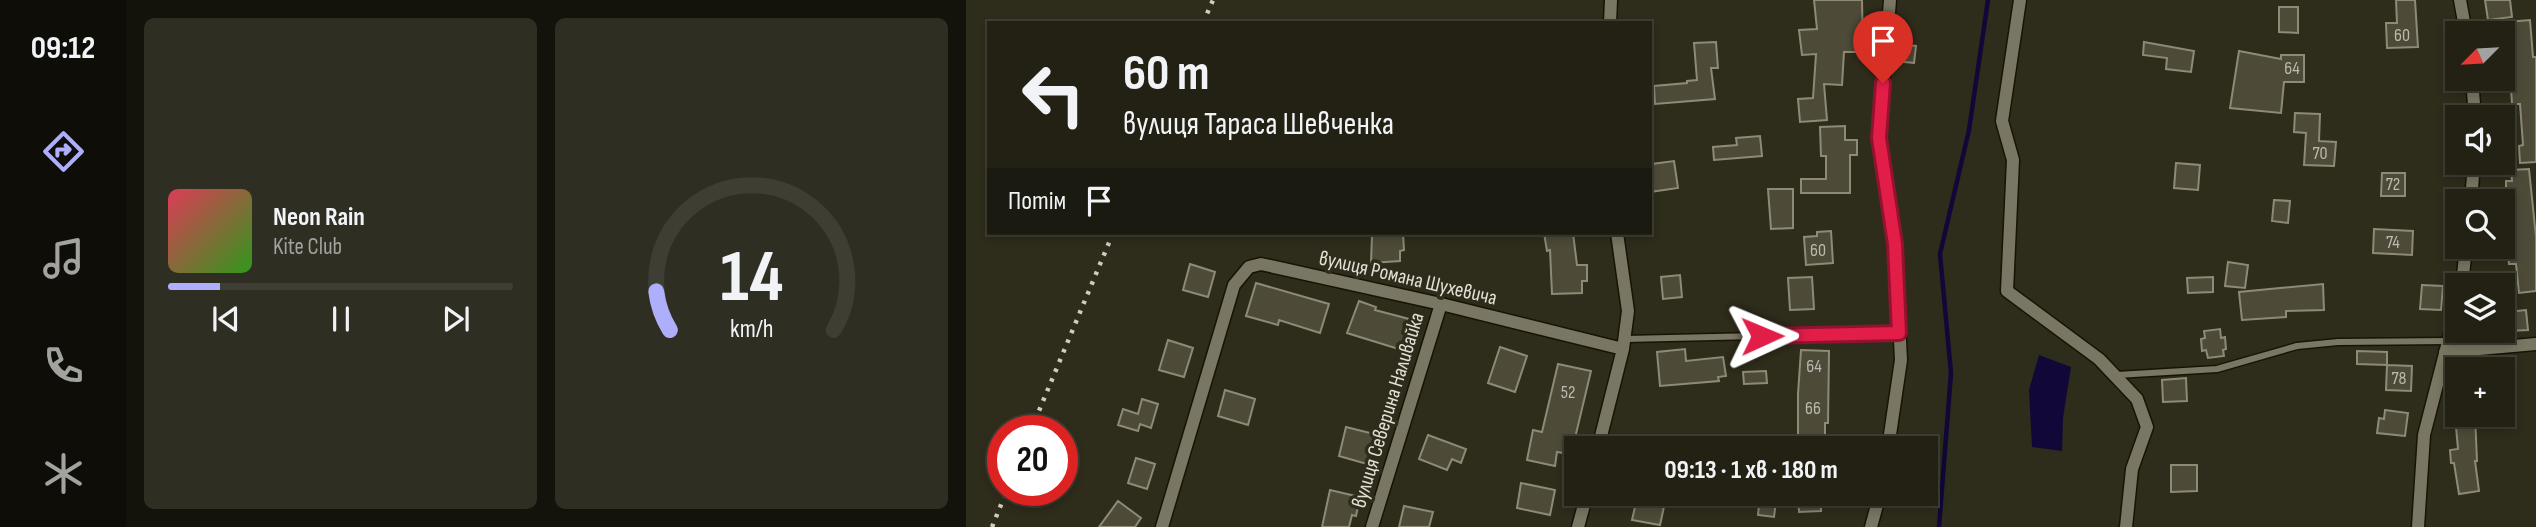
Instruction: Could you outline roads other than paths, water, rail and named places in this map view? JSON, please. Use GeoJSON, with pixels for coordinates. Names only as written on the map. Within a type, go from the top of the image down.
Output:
{"type":"FeatureCollection","features":[{"type":"Feature","properties":{"kind":"street"},"geometry":{"type":"LineString","coordinates":[[1610,21],[1611,0]]}},
{"type":"Feature","properties":{"kind":"street"},"geometry":{"type":"LineString","coordinates":[[1889,0],[1879,138],[1895,244],[1901,360],[1890,436]]}},
{"type":"Feature","properties":{"kind":"street"},"geometry":{"type":"LineString","coordinates":[[2020,0],[2002,121],[2014,160],[2007,290],[2099,359],[2137,399],[2147,427],[2132,469],[2126,527]]}},
{"type":"Feature","properties":{"kind":"street"},"geometry":{"type":"LineString","coordinates":[[2460,0],[2464,21]]}},
{"type":"Feature","properties":{"kind":"street"},"geometry":{"type":"LineString","coordinates":[[1601,436],[1624,344],[1628,311],[1617,235]]}},
{"type":"Feature","properties":{"kind":"street","name":"вулиця Романа Шухевича"},"geometry":{"type":"LineString","coordinates":[[1162,527],[1234,285],[1249,267],[1261,264],[1624,344]]}},
{"type":"Feature","properties":{"kind":"street","name":"вулиця Северина Наливайка"},"geometry":{"type":"LineString","coordinates":[[1372,527],[1441,304]]}},
{"type":"Feature","properties":{"kind":"street"},"geometry":{"type":"LineString","coordinates":[[2418,527],[2424,435],[2447,343]]}},
{"type":"Feature","properties":{"kind":"street"},"geometry":{"type":"LineString","coordinates":[[2446,346],[2536,344]]}},
{"type":"Feature","properties":{"kind":"street"},"geometry":{"type":"LineString","coordinates":[[1578,527],[1584,506]]}},
{"type":"Feature","properties":{"kind":"street"},"geometry":{"type":"LineString","coordinates":[[1871,527],[1877,506]]}},
{"type":"Feature","properties":{"kind":"lane"},"geometry":{"type":"LineString","coordinates":[[1624,344],[1899,333]]}},
{"type":"Feature","properties":{"kind":"lane"},"geometry":{"type":"LineString","coordinates":[[2115,375],[2217,369],[2297,346],[2338,342],[2446,346]]}},
{"type":"Feature","properties":{"kind":"waterway"},"geometry":{"type":"LineString","coordinates":[[1939,527],[1951,373],[1940,254],[1969,130],[1988,0]]}},
{"type":"Feature","properties":{"kind":"railway"},"geometry":{"type":"LineString","coordinates":[[1204,21],[1213,0]]}},
{"type":"Feature","properties":{"kind":"railway"},"geometry":{"type":"LineString","coordinates":[[1037,415],[1112,235]]}},
{"type":"Feature","properties":{"kind":"railway"},"geometry":{"type":"LineString","coordinates":[[992,527],[1001,506]]}}]}
